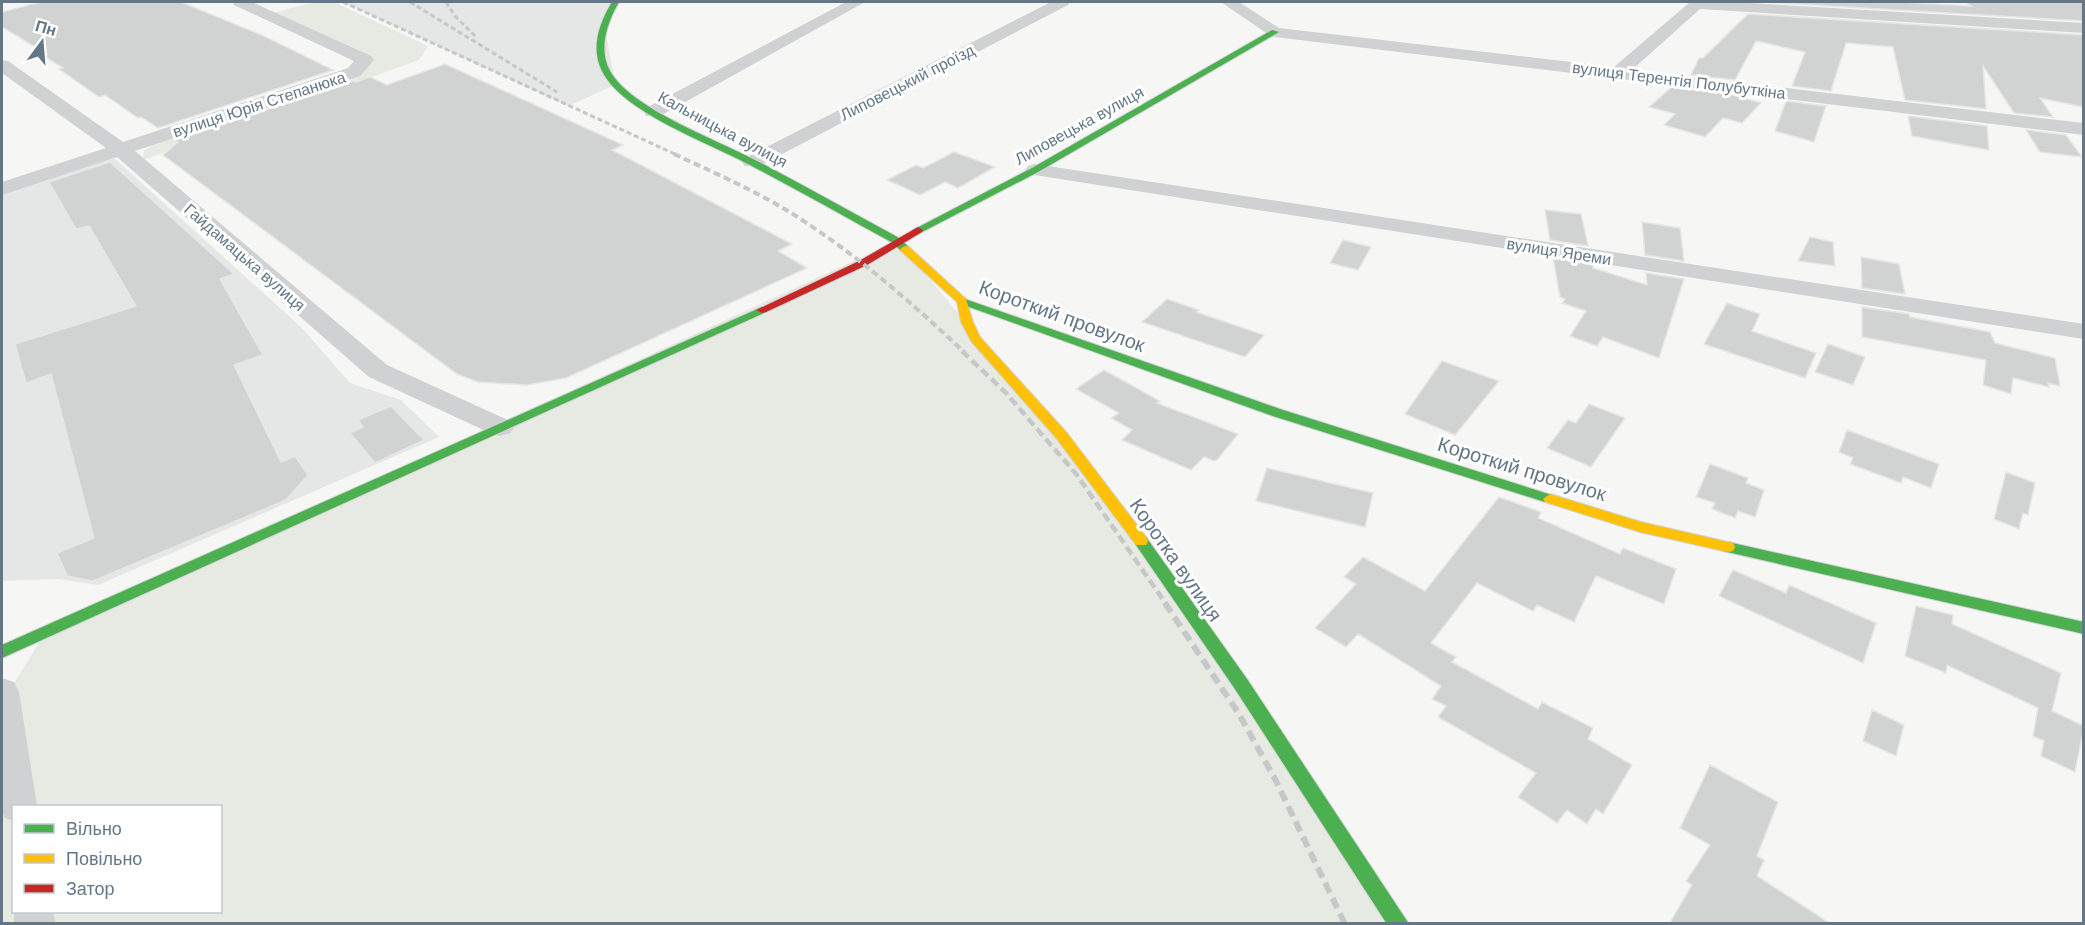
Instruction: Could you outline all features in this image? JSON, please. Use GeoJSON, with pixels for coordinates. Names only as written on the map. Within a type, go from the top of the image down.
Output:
{"type":"FeatureCollection","features":[{"type":"Feature","properties":{"kind":"street","name":"вулиця Юрія Степанюка"},"geometry":{"type":"LineString","coordinates":[[120,150],[354,72],[364,60],[240,2]]}},
{"type":"Feature","properties":{"kind":"street","name":"Кальницька вулиця"},"geometry":{"type":"LineString","coordinates":[[615,2],[601,29],[600,57],[615,85],[653,112],[752,162],[897,241]]}},
{"type":"Feature","properties":{"kind":"street"},"geometry":{"type":"LineString","coordinates":[[653,112],[857,2]]}},
{"type":"Feature","properties":{"kind":"street","name":"Липовецький проїзд"},"geometry":{"type":"LineString","coordinates":[[752,162],[1062,2]]}},
{"type":"Feature","properties":{"kind":"street"},"geometry":{"type":"LineString","coordinates":[[1229,2],[1275,32]]}},
{"type":"Feature","properties":{"kind":"street"},"geometry":{"type":"LineString","coordinates":[[1618,73],[1697,3],[2084,28]]}},
{"type":"Feature","properties":{"kind":"street","name":"вулиця Терентія Полубуткіна"},"geometry":{"type":"LineString","coordinates":[[1275,32],[2084,129]]}},
{"type":"Feature","properties":{"kind":"street","name":"Липовецька вулиця"},"geometry":{"type":"LineString","coordinates":[[2,652],[782,302],[863,263],[897,241],[1035,170],[1275,32]]}},
{"type":"Feature","properties":{"kind":"street","name":"Гайдамацька вулиця"},"geometry":{"type":"LineString","coordinates":[[2,66],[120,150],[378,371],[500,427]]}},
{"type":"Feature","properties":{"kind":"street"},"geometry":{"type":"LineString","coordinates":[[2,189],[120,150]]}},
{"type":"Feature","properties":{"kind":"street","name":"вулиця Яреми"},"geometry":{"type":"LineString","coordinates":[[1035,170],[2084,332]]}},
{"type":"Feature","properties":{"kind":"street"},"geometry":{"type":"LineString","coordinates":[[897,241],[962,301]]}},
{"type":"Feature","properties":{"kind":"street","name":"Короткий провулок"},"geometry":{"type":"LineString","coordinates":[[962,301],[1278,413],[1640,526],[2084,628]]}},
{"type":"Feature","properties":{"kind":"street","name":"Коротка вулиця"},"geometry":{"type":"LineString","coordinates":[[962,301],[967,322],[975,338],[1057,429],[1091,473],[1229,669],[1399,924]]}},
{"type":"Feature","properties":{"kind":"street"},"geometry":{"type":"LineString","coordinates":[[2,692],[18,805]]}},
{"type":"Feature","properties":{"kind":"shaded area"},"geometry":{"type":"Polygon","coordinates":[[[314,2],[334,2],[428,46],[419,60],[143,160],[144,151],[156,142],[356,73],[369,59],[274,13],[314,2]]]}},
{"type":"Feature","properties":{"kind":"shaded area"},"geometry":{"type":"Polygon","coordinates":[[[343,2],[615,2],[604,21],[615,85],[568,106],[343,2]]]}},
{"type":"Feature","properties":{"kind":"shaded area"},"geometry":{"type":"Polygon","coordinates":[[[114,158],[302,328],[350,383],[401,400],[439,437],[98,585],[58,579],[2,581],[2,193],[114,158]]]}},
{"type":"Feature","properties":{"kind":"shaded area"},"geometry":{"type":"Polygon","coordinates":[[[897,241],[1057,429],[1399,923],[2,923],[2,703],[45,633],[897,241]]]}},
{"type":"Feature","properties":{"kind":"building"},"geometry":{"type":"Polygon","coordinates":[[[41,2],[181,2],[264,36],[333,70],[158,128],[141,117],[138,118],[105,95],[99,97],[59,69],[63,68],[42,55],[47,54],[2,27],[2,12],[41,2]]]}},
{"type":"Feature","properties":{"kind":"building"},"geometry":{"type":"Polygon","coordinates":[[[1761,2],[1901,2],[1971,6],[1965,2],[2084,2],[2084,21],[1761,2]]]}},
{"type":"Feature","properties":{"kind":"building"},"geometry":{"type":"Polygon","coordinates":[[[1748,14],[2084,35],[2084,107],[2040,98],[2053,117],[2014,113],[1983,66],[1986,109],[1905,100],[1893,47],[1846,43],[1831,91],[1792,86],[1805,52],[1756,41],[1735,80],[1691,75],[1699,58],[1703,58],[1748,14]]]}},
{"type":"Feature","properties":{"kind":"building"},"geometry":{"type":"Polygon","coordinates":[[[445,64],[623,145],[612,150],[792,244],[778,251],[807,268],[566,378],[527,385],[478,382],[457,374],[163,155],[178,142],[175,140],[353,81],[370,77],[387,85],[445,64]]]}},
{"type":"Feature","properties":{"kind":"building"},"geometry":{"type":"Polygon","coordinates":[[[1672,87],[1729,94],[1761,103],[1742,123],[1723,118],[1705,137],[1664,125],[1675,114],[1649,107],[1672,87]]]}},
{"type":"Feature","properties":{"kind":"building"},"geometry":{"type":"Polygon","coordinates":[[[1786,101],[1826,106],[1814,142],[1775,131],[1786,101]]]}},
{"type":"Feature","properties":{"kind":"building"},"geometry":{"type":"Polygon","coordinates":[[[1908,116],[1987,126],[1989,150],[1912,136],[1908,116]]]}},
{"type":"Feature","properties":{"kind":"building"},"geometry":{"type":"Polygon","coordinates":[[[2026,130],[2066,135],[2082,157],[2040,152],[2026,130]]]}},
{"type":"Feature","properties":{"kind":"building"},"geometry":{"type":"Polygon","coordinates":[[[954,152],[995,167],[958,188],[945,182],[920,195],[887,180],[916,165],[923,168],[954,152]]]}},
{"type":"Feature","properties":{"kind":"building"},"geometry":{"type":"Polygon","coordinates":[[[110,162],[234,274],[220,279],[263,355],[234,365],[281,462],[295,456],[308,475],[286,500],[93,581],[67,576],[57,553],[94,538],[51,374],[26,383],[15,344],[136,306],[89,226],[76,229],[49,182],[110,162]]]}},
{"type":"Feature","properties":{"kind":"building"},"geometry":{"type":"Polygon","coordinates":[[[1545,210],[1581,214],[1588,246],[1550,240],[1545,210]]]}},
{"type":"Feature","properties":{"kind":"building"},"geometry":{"type":"Polygon","coordinates":[[[1642,222],[1680,228],[1684,261],[1645,255],[1642,222]]]}},
{"type":"Feature","properties":{"kind":"building"},"geometry":{"type":"Polygon","coordinates":[[[1810,237],[1833,242],[1835,266],[1798,261],[1810,237]]]}},
{"type":"Feature","properties":{"kind":"building"},"geometry":{"type":"Polygon","coordinates":[[[1343,240],[1371,247],[1358,270],[1330,263],[1343,240]]]}},
{"type":"Feature","properties":{"kind":"building"},"geometry":{"type":"Polygon","coordinates":[[[1861,257],[1899,264],[1905,294],[1862,288],[1861,257]]]}},
{"type":"Feature","properties":{"kind":"building"},"geometry":{"type":"Polygon","coordinates":[[[1553,258],[1593,264],[1593,268],[1647,285],[1646,273],[1684,279],[1659,358],[1603,337],[1597,346],[1570,336],[1586,311],[1562,303],[1565,299],[1560,297],[1553,258]]]}},
{"type":"Feature","properties":{"kind":"building"},"geometry":{"type":"Polygon","coordinates":[[[1167,299],[1199,310],[1196,312],[1264,335],[1245,357],[1142,322],[1167,299]]]}},
{"type":"Feature","properties":{"kind":"building"},"geometry":{"type":"Polygon","coordinates":[[[1727,303],[1760,314],[1752,331],[1816,353],[1805,378],[1704,344],[1727,303]]]}},
{"type":"Feature","properties":{"kind":"building"},"geometry":{"type":"Polygon","coordinates":[[[1862,307],[1909,314],[1910,317],[1990,332],[1995,343],[2055,358],[2060,386],[2048,383],[2049,387],[2013,378],[2011,394],[1983,385],[1986,360],[1862,337],[1862,307]]]}},
{"type":"Feature","properties":{"kind":"building"},"geometry":{"type":"Polygon","coordinates":[[[1828,344],[1865,357],[1853,385],[1815,372],[1828,344]]]}},
{"type":"Feature","properties":{"kind":"building"},"geometry":{"type":"Polygon","coordinates":[[[1442,361],[1499,381],[1455,435],[1405,414],[1442,361]]]}},
{"type":"Feature","properties":{"kind":"building"},"geometry":{"type":"Polygon","coordinates":[[[1104,370],[1160,401],[1157,403],[1238,434],[1218,459],[1214,461],[1204,457],[1191,470],[1122,440],[1132,430],[1111,418],[1119,413],[1076,389],[1104,370]]]}},
{"type":"Feature","properties":{"kind":"building"},"geometry":{"type":"Polygon","coordinates":[[[1589,404],[1625,418],[1591,467],[1547,448],[1568,420],[1576,423],[1589,404]]]}},
{"type":"Feature","properties":{"kind":"building"},"geometry":{"type":"Polygon","coordinates":[[[391,406],[424,440],[375,463],[350,433],[363,427],[358,420],[391,406]]]}},
{"type":"Feature","properties":{"kind":"building"},"geometry":{"type":"Polygon","coordinates":[[[1847,430],[1939,464],[1931,488],[1903,477],[1901,483],[1850,464],[1853,458],[1839,452],[1847,430]]]}},
{"type":"Feature","properties":{"kind":"building"},"geometry":{"type":"Polygon","coordinates":[[[1710,464],[1748,478],[1746,483],[1764,490],[1755,517],[1738,511],[1735,518],[1712,509],[1715,503],[1696,497],[1710,464]]]}},
{"type":"Feature","properties":{"kind":"building"},"geometry":{"type":"Polygon","coordinates":[[[1267,468],[1373,493],[1365,527],[1256,501],[1267,468]]]}},
{"type":"Feature","properties":{"kind":"building"},"geometry":{"type":"Polygon","coordinates":[[[2006,472],[2035,483],[2028,515],[2023,513],[2019,529],[1994,519],[2006,472]]]}},
{"type":"Feature","properties":{"kind":"building"},"geometry":{"type":"Polygon","coordinates":[[[1499,497],[1541,512],[1538,518],[1620,554],[1623,548],[1676,569],[1664,604],[1596,576],[1574,622],[1537,605],[1533,611],[1477,583],[1431,643],[1456,657],[1452,662],[1538,709],[1542,702],[1593,728],[1588,739],[1632,765],[1603,814],[1596,809],[1587,824],[1567,810],[1557,823],[1518,797],[1536,773],[1438,717],[1446,706],[1432,699],[1441,686],[1358,634],[1346,647],[1315,628],[1356,584],[1344,577],[1363,557],[1425,591],[1499,497]]]}},
{"type":"Feature","properties":{"kind":"building"},"geometry":{"type":"Polygon","coordinates":[[[1733,570],[1786,593],[1789,585],[1876,623],[1863,663],[1719,596],[1733,570]]]}},
{"type":"Feature","properties":{"kind":"building"},"geometry":{"type":"Polygon","coordinates":[[[1916,606],[1953,615],[1952,624],[2061,673],[2052,711],[2084,726],[2075,772],[2041,756],[2044,741],[2033,736],[2038,708],[1947,665],[1946,673],[1905,656],[1916,606]]]}},
{"type":"Feature","properties":{"kind":"building"},"geometry":{"type":"Polygon","coordinates":[[[1872,710],[1904,725],[1896,756],[1863,741],[1872,710]]]}},
{"type":"Feature","properties":{"kind":"building"},"geometry":{"type":"Polygon","coordinates":[[[1710,765],[1778,802],[1757,856],[1764,860],[1757,876],[1831,924],[1669,924],[1692,885],[1686,881],[1710,845],[1680,828],[1710,765]]]}},
{"type":"Feature","properties":{"kind":"railway"},"geometry":{"type":"LineString","coordinates":[[343,2],[677,155]]}},
{"type":"Feature","properties":{"kind":"railway"},"geometry":{"type":"LineString","coordinates":[[410,2],[557,92]]}},
{"type":"Feature","properties":{"kind":"railway"},"geometry":{"type":"LineString","coordinates":[[446,2],[455,16],[475,36]]}},
{"type":"Feature","properties":{"kind":"railway"},"geometry":{"type":"LineString","coordinates":[[674,154],[767,199],[819,231],[883,280],[964,352]]}},
{"type":"Feature","properties":{"kind":"railway"},"geometry":{"type":"LineString","coordinates":[[962,351],[1006,393],[1077,475],[1166,604]]}},
{"type":"Feature","properties":{"kind":"railway"},"geometry":{"type":"LineString","coordinates":[[1165,603],[1239,714],[1275,779],[1345,924]]}},
{"type":"Feature","properties":{"kind":"traffic: fast"},"geometry":{"type":"LineString","coordinates":[[615,2],[604,27],[601,44],[606,71],[615,84],[650,110],[752,162],[897,241],[905,249]]}},
{"type":"Feature","properties":{"kind":"traffic: fast"},"geometry":{"type":"LineString","coordinates":[[918,230],[1035,170],[1275,32]]}},
{"type":"Feature","properties":{"kind":"traffic: fast"},"geometry":{"type":"LineString","coordinates":[[962,301],[1278,413],[1550,499]]}},
{"type":"Feature","properties":{"kind":"traffic: fast"},"geometry":{"type":"LineString","coordinates":[[2,652],[762,310]]}},
{"type":"Feature","properties":{"kind":"traffic: fast"},"geometry":{"type":"LineString","coordinates":[[1141,541],[1241,684],[1399,924]]}},
{"type":"Feature","properties":{"kind":"traffic: fast"},"geometry":{"type":"LineString","coordinates":[[1728,547],[2084,628]]}},
{"type":"Feature","properties":{"kind":"traffic: slow"},"geometry":{"type":"LineString","coordinates":[[905,249],[962,301],[967,322],[975,338],[1062,436],[1141,541]]}},
{"type":"Feature","properties":{"kind":"traffic: slow"},"geometry":{"type":"LineString","coordinates":[[1550,499],[1640,527],[1728,547]]}},
{"type":"Feature","properties":{"kind":"traffic: jam"},"geometry":{"type":"LineString","coordinates":[[762,310],[863,263],[918,230]]}}]}
